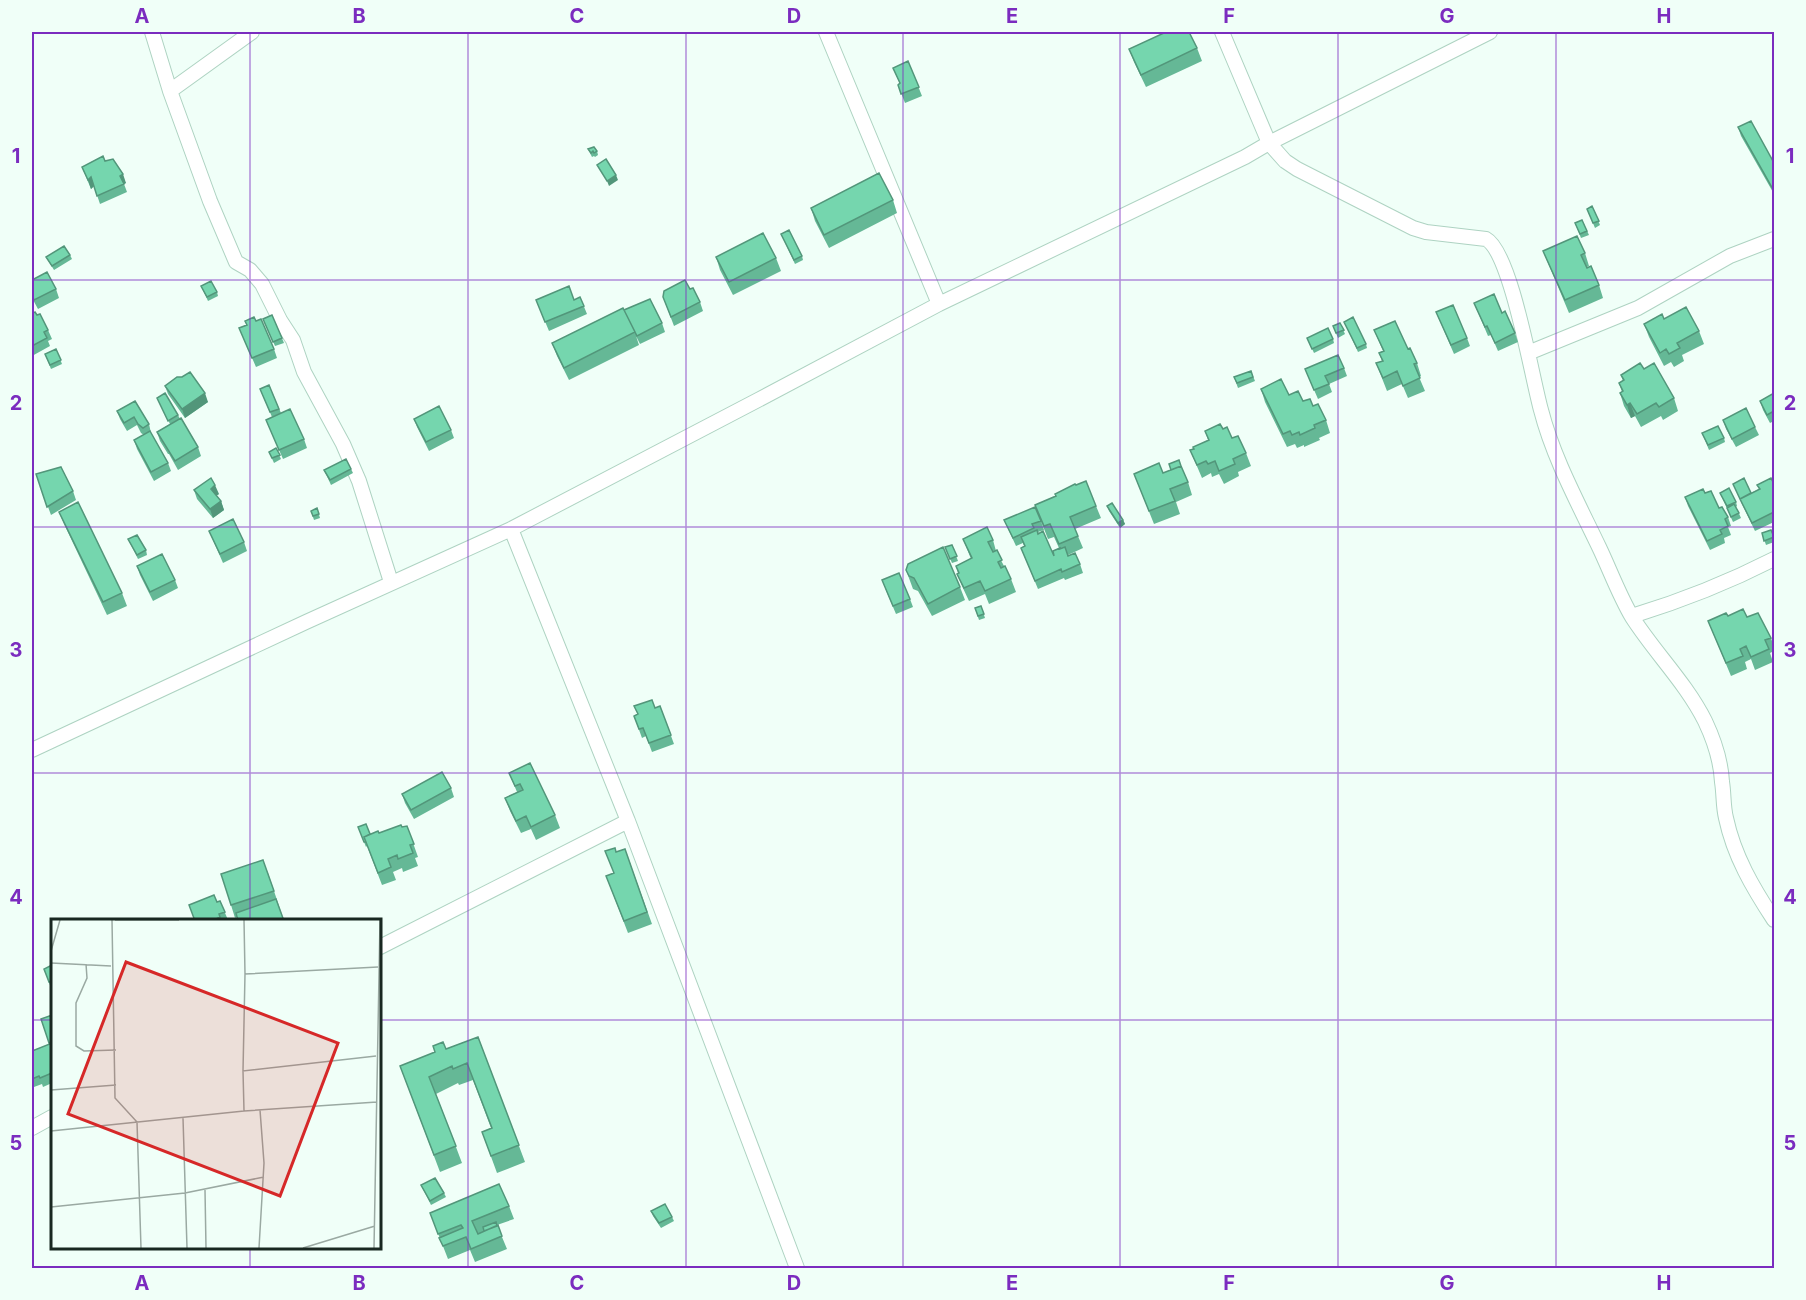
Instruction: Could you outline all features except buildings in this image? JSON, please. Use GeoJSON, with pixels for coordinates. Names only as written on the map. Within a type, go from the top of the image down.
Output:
{"type":"FeatureCollection","features":[{"type":"Feature","properties":{"kind":"street"},"geometry":{"type":"LineString","coordinates":[[152,32],[170,91],[210,201],[236,262],[250,270],[262,284],[293,340],[304,372],[343,444],[359,481],[392,582]]}},
{"type":"Feature","properties":{"kind":"street"},"geometry":{"type":"LineString","coordinates":[[170,91],[252,32]]}},
{"type":"Feature","properties":{"kind":"street"},"geometry":{"type":"LineString","coordinates":[[826,32],[939,304]]}},
{"type":"Feature","properties":{"kind":"street"},"geometry":{"type":"LineString","coordinates":[[1222,32],[1269,143],[1285,161],[1413,228],[1426,232],[1482,238],[1491,242],[1502,262],[1528,353],[1541,410],[1556,454],[1632,616],[1683,685],[1705,722],[1721,768],[1725,817],[1736,854],[1774,920]]}},
{"type":"Feature","properties":{"kind":"street"},"geometry":{"type":"LineString","coordinates":[[32,750],[511,528],[939,304],[1245,157],[1490,32]]}},
{"type":"Feature","properties":{"kind":"street"},"geometry":{"type":"LineString","coordinates":[[1528,353],[1638,308],[1730,256],[1774,239]]}},
{"type":"Feature","properties":{"kind":"street"},"geometry":{"type":"LineString","coordinates":[[511,528],[628,821],[797,1269]]}},
{"type":"Feature","properties":{"kind":"street"},"geometry":{"type":"LineString","coordinates":[[1632,616],[1691,596],[1774,559]]}},
{"type":"Feature","properties":{"kind":"street"},"geometry":{"type":"LineString","coordinates":[[381,946],[628,821]]}},
{"type":"Feature","properties":{"kind":"street"},"geometry":{"type":"LineString","coordinates":[[32,1128],[51,1118]]}}]}
